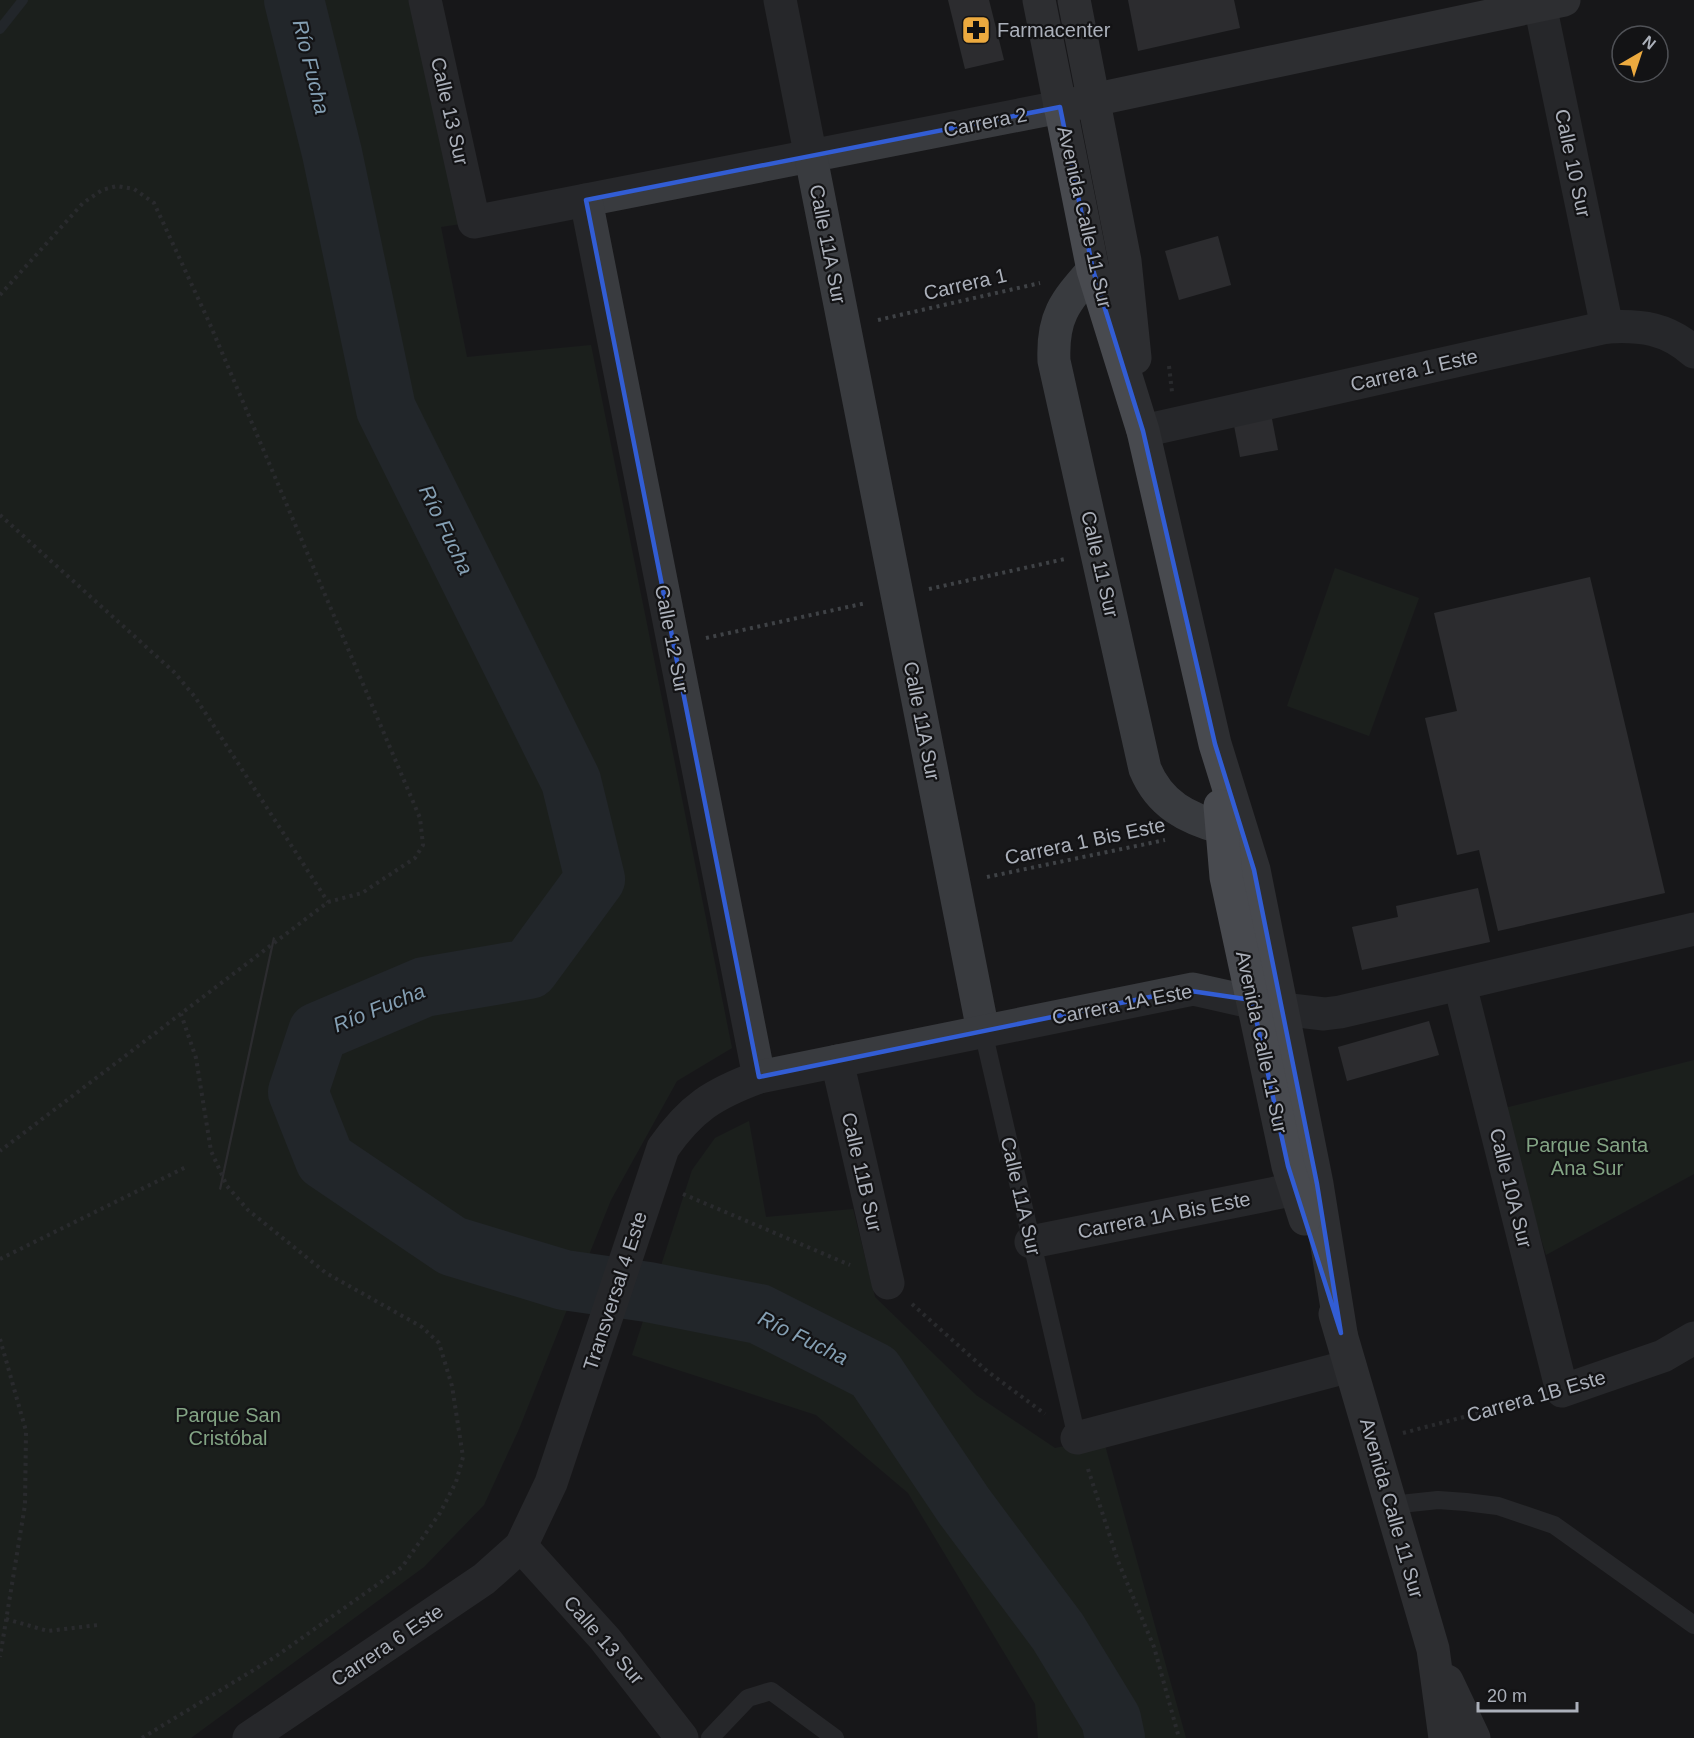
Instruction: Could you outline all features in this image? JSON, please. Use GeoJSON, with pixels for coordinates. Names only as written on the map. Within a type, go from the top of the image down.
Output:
{"type":"FeatureCollection","features":[{"type":"Feature","properties":{"kind":"main road","name":"Avenida Calle 11 Sur"},"geometry":{"type":"LineString","coordinates":[[1039,0],[1093,270],[1143,431],[1215,744],[1254,870],[1267,1004],[1288,1166],[1341,1333],[1433,1649],[1474,1738]]}},
{"type":"Feature","properties":{"kind":"main road","name":"Avenida Calle 11 Sur"},"geometry":{"type":"LineString","coordinates":[[1074,0],[1125,261],[1143,431]]}},
{"type":"Feature","properties":{"kind":"main road","name":"Carrera 2"},"geometry":{"type":"LineString","coordinates":[[1060,107],[1547,2]]}},
{"type":"Feature","properties":{"kind":"main road","name":"Avenida Calle 11 Sur"},"geometry":{"type":"LineString","coordinates":[[1215,744],[1226,878],[1267,1004],[1317,1184],[1341,1333]]}},
{"type":"Feature","properties":{"kind":"main road","name":"Avenida Calle 11 Sur"},"geometry":{"type":"LineString","coordinates":[[1433,1649],[1445,1738]]}},
{"type":"Feature","properties":{"kind":"street","name":"Calle 13 Sur"},"geometry":{"type":"LineString","coordinates":[[425,0],[474,222]]}},
{"type":"Feature","properties":{"kind":"street","name":"Calle 11A Sur"},"geometry":{"type":"LineString","coordinates":[[780,0],[983,1031]]}},
{"type":"Feature","properties":{"kind":"street","name":"Calle 10 Sur"},"geometry":{"type":"LineString","coordinates":[[1547,2],[1607,327]]}},
{"type":"Feature","properties":{"kind":"street","name":"Carrera 2"},"geometry":{"type":"LineString","coordinates":[[474,222],[1060,107]]}},
{"type":"Feature","properties":{"kind":"street","name":"Calle 12 Sur"},"geometry":{"type":"LineString","coordinates":[[586,200],[759,1077]]}},
{"type":"Feature","properties":{"kind":"street","name":"Calle 11 Sur"},"geometry":{"type":"LineString","coordinates":[[1093,270],[1061,308],[1055,324],[1054,360],[1145,769],[1151,784],[1161,796],[1191,819],[1222,828]]}},
{"type":"Feature","properties":{"kind":"street","name":"Carrera 1 Este"},"geometry":{"type":"LineString","coordinates":[[1143,431],[1607,327],[1638,325],[1688,347]]}},
{"type":"Feature","properties":{"kind":"street","name":"Carrera 1A Este"},"geometry":{"type":"LineString","coordinates":[[759,1077],[1193,989],[1267,1004],[1330,1013],[1460,985],[1694,929]]}},
{"type":"Feature","properties":{"kind":"street","name":"Calle 10A Sur"},"geometry":{"type":"LineString","coordinates":[[1460,985],[1562,1391]]}},
{"type":"Feature","properties":{"kind":"street","name":"Calle 11B Sur"},"geometry":{"type":"LineString","coordinates":[[837,1061],[888,1283]]}},
{"type":"Feature","properties":{"kind":"street","name":"Transversal 4 Este"},"geometry":{"type":"LineString","coordinates":[[520,1546],[550,1484],[663,1148],[681,1122],[723,1090],[759,1077]]}},
{"type":"Feature","properties":{"kind":"street","name":"Carrera 1A Bis Este"},"geometry":{"type":"LineString","coordinates":[[1031,1242],[1296,1189]]}},
{"type":"Feature","properties":{"kind":"street","name":"Carrera 1B Este"},"geometry":{"type":"LineString","coordinates":[[1562,1391],[1662,1356],[1694,1338]]}},
{"type":"Feature","properties":{"kind":"street"},"geometry":{"type":"LineString","coordinates":[[1077,1438],[1350,1366]]}},
{"type":"Feature","properties":{"kind":"street","name":"Calle 13 Sur"},"geometry":{"type":"LineString","coordinates":[[520,1546],[605,1639],[682,1738]]}},
{"type":"Feature","properties":{"kind":"street","name":"Carrera 6 Este"},"geometry":{"type":"LineString","coordinates":[[249,1738],[484,1579],[520,1546]]}},
{"type":"Feature","properties":{"kind":"lane","name":"Calle 11A Sur"},"geometry":{"type":"LineString","coordinates":[[983,1031],[1077,1438]]}},
{"type":"Feature","properties":{"kind":"lane"},"geometry":{"type":"LineString","coordinates":[[1391,1505],[1438,1500],[1466,1502],[1498,1506],[1554,1525],[1694,1625]]}},
{"type":"Feature","properties":{"kind":"lane"},"geometry":{"type":"LineString","coordinates":[[710,1738],[748,1698],[771,1691],[835,1738]]}},
{"type":"Feature","properties":{"kind":"path"},"geometry":{"type":"LineString","coordinates":[[0,295],[83,203],[102,190],[117,186],[134,189],[154,203],[209,322],[420,818],[423,845],[415,858],[362,893],[328,902],[0,1151]]}},
{"type":"Feature","properties":{"kind":"path","name":"Carrera 1"},"geometry":{"type":"LineString","coordinates":[[844,328],[1042,282]]}},
{"type":"Feature","properties":{"kind":"path"},"geometry":{"type":"LineString","coordinates":[[0,515],[174,672],[200,705],[328,902]]}},
{"type":"Feature","properties":{"kind":"path","name":"Carrera 1 Bis Este"},"geometry":{"type":"LineString","coordinates":[[954,883],[1171,839]]}},
{"type":"Feature","properties":{"kind":"path"},"geometry":{"type":"LineString","coordinates":[[142,1738],[275,1657],[402,1567],[440,1513],[456,1482],[463,1457],[452,1386],[439,1343],[422,1327],[360,1294],[326,1272],[248,1210],[227,1186],[211,1151],[196,1058],[181,1014]]}},
{"type":"Feature","properties":{"kind":"path"},"geometry":{"type":"LineString","coordinates":[[0,1259],[188,1166]]}},
{"type":"Feature","properties":{"kind":"path"},"geometry":{"type":"LineString","coordinates":[[651,1182],[815,1248],[888,1283],[987,1371],[1077,1438],[1118,1561],[1154,1647],[1179,1738]]}},
{"type":"Feature","properties":{"kind":"path"},"geometry":{"type":"LineString","coordinates":[[0,1340],[26,1431],[25,1505],[0,1658]]}},
{"type":"Feature","properties":{"kind":"path","name":"Carrera 1B Este"},"geometry":{"type":"LineString","coordinates":[[1372,1441],[1562,1391]]}},
{"type":"Feature","properties":{"kind":"path"},"geometry":{"type":"LineString","coordinates":[[6,1619],[48,1631],[98,1625]]}},
{"type":"Feature","properties":{"kind":"highlighted area"},"geometry":{"type":"Polygon","coordinates":[[[1060,107],[1093,270],[1143,431],[1215,744],[1254,870],[1317,1184],[1341,1333],[1288,1166],[1252,1000],[1184,990],[759,1077],[586,200],[1060,107]]]}},
{"type":"Feature","properties":{"kind":"green space","name":"Parque San Cristóbal"},"geometry":{"type":"Polygon","coordinates":[[[0,0],[425,0],[474,222],[441,227],[467,357],[591,345],[732,1048],[677,1081],[611,1200],[519,1429],[484,1505],[424,1567],[191,1738],[0,1738],[0,0]]]}},
{"type":"Feature","properties":{"kind":"green space"},"geometry":{"type":"Polygon","coordinates":[[[1335,568],[1419,598],[1369,736],[1287,706],[1335,568]]]}},
{"type":"Feature","properties":{"kind":"green space","name":"Parque Santa Ana Sur"},"geometry":{"type":"Polygon","coordinates":[[[1694,1060],[1694,1174],[1546,1255],[1501,1109],[1694,1060]]]}},
{"type":"Feature","properties":{"kind":"green space"},"geometry":{"type":"Polygon","coordinates":[[[749,1121],[766,1217],[853,1209],[875,1297],[976,1395],[1055,1448],[1103,1438],[1186,1738],[1038,1738],[1035,1704],[908,1493],[816,1415],[632,1355],[692,1170],[715,1138],[749,1121]]]}},
{"type":"Feature","properties":{"kind":"building","name":"Farmacenter"},"geometry":{"type":"Polygon","coordinates":[[[948,0],[989,0],[1004,60],[965,69],[948,0]]]}},
{"type":"Feature","properties":{"kind":"building"},"geometry":{"type":"Polygon","coordinates":[[[1128,0],[1234,0],[1240,28],[1138,51],[1128,0]]]}},
{"type":"Feature","properties":{"kind":"building"},"geometry":{"type":"Polygon","coordinates":[[[1218,236],[1231,285],[1179,300],[1165,251],[1218,236]]]}},
{"type":"Feature","properties":{"kind":"building"},"geometry":{"type":"Polygon","coordinates":[[[1271,414],[1278,450],[1240,457],[1233,420],[1271,414]]]}},
{"type":"Feature","properties":{"kind":"building"},"geometry":{"type":"Polygon","coordinates":[[[1590,577],[1665,893],[1498,931],[1479,850],[1457,855],[1425,718],[1457,711],[1434,613],[1590,577]]]}},
{"type":"Feature","properties":{"kind":"building"},"geometry":{"type":"Polygon","coordinates":[[[1478,888],[1490,942],[1362,970],[1352,927],[1398,917],[1396,906],[1478,888]]]}},
{"type":"Feature","properties":{"kind":"building"},"geometry":{"type":"Polygon","coordinates":[[[273,937],[275,938],[221,1190],[219,1189],[273,937]]]}},
{"type":"Feature","properties":{"kind":"building"},"geometry":{"type":"Polygon","coordinates":[[[1429,1021],[1439,1055],[1347,1081],[1338,1047],[1429,1021]]]}},
{"type":"Feature","properties":{"kind":"waterway"},"geometry":{"type":"LineString","coordinates":[[0,29],[23,0]]}},
{"type":"Feature","properties":{"kind":"waterway","name":"Río Fucha"},"geometry":{"type":"LineString","coordinates":[[294,0],[332,153],[386,409],[571,781],[595,879],[529,969],[424,987],[318,1032],[298,1092],[325,1160],[452,1246],[564,1280],[648,1292],[759,1314],[874,1372],[964,1506],[1058,1632],[1111,1719],[1115,1738]]}},
{"type":"Feature","properties":{"kind":"place","name":"Farmacenter"},"geometry":{"type":"Point","coordinates":[976,30]}}]}
